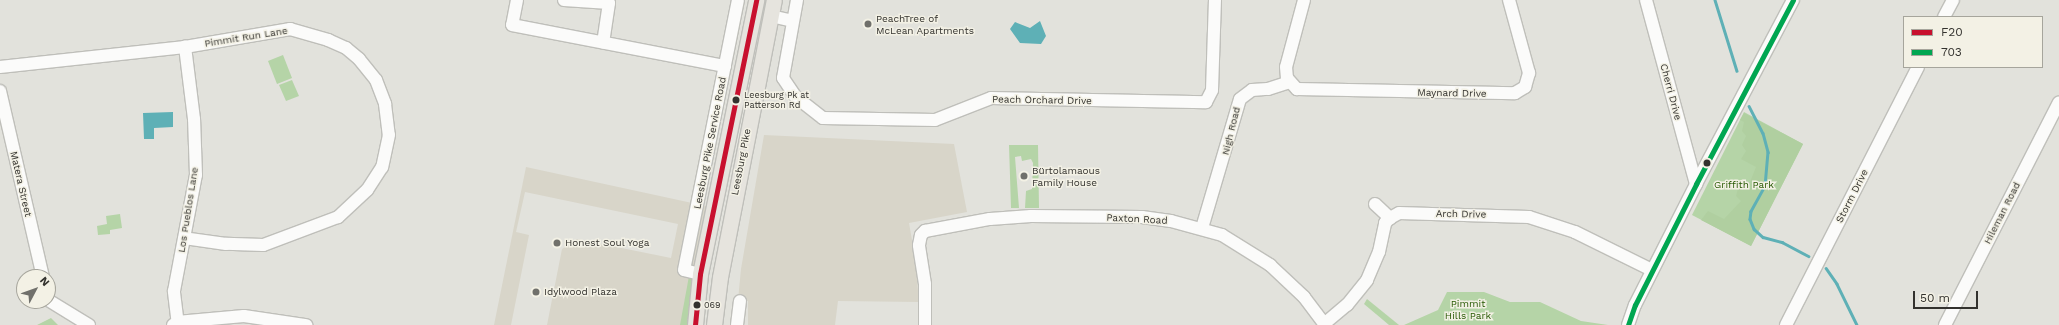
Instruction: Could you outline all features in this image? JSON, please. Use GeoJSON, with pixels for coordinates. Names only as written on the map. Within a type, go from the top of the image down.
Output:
{"type":"FeatureCollection","features":[{"type":"Feature","properties":{"kind":"main road","name":"Leesburg Pike"},"geometry":{"type":"LineString","coordinates":[[695,325],[700,274],[756,0]]}},
{"type":"Feature","properties":{"kind":"main road","name":"Leesburg Pike"},"geometry":{"type":"LineString","coordinates":[[714,325],[720,277],[774,0]]}},
{"type":"Feature","properties":{"kind":"street"},"geometry":{"type":"LineString","coordinates":[[517,0],[512,25],[725,66]]}},
{"type":"Feature","properties":{"kind":"street"},"geometry":{"type":"LineString","coordinates":[[564,0],[609,3],[603,43]]}},
{"type":"Feature","properties":{"kind":"street","name":"Leesburg Pike Service Road"},"geometry":{"type":"LineString","coordinates":[[700,274],[684,270],[738,0]]}},
{"type":"Feature","properties":{"kind":"street","name":"Peach Orchard Drive"},"geometry":{"type":"LineString","coordinates":[[797,0],[792,20],[783,78],[796,97],[823,118],[935,120],[991,98],[1206,102],[1212,90],[1215,0]]}},
{"type":"Feature","properties":{"kind":"street"},"geometry":{"type":"LineString","coordinates":[[1289,82],[1286,67],[1304,0]]}},
{"type":"Feature","properties":{"kind":"street","name":"Maynard Drive"},"geometry":{"type":"LineString","coordinates":[[1289,82],[1302,90],[1515,93],[1525,87],[1529,74],[1509,0]]}},
{"type":"Feature","properties":{"kind":"street","name":"Cherri Drive"},"geometry":{"type":"LineString","coordinates":[[1646,0],[1696,184]]}},
{"type":"Feature","properties":{"kind":"street"},"geometry":{"type":"LineString","coordinates":[[1628,325],[1652,270],[1793,0]]}},
{"type":"Feature","properties":{"kind":"street"},"geometry":{"type":"LineString","coordinates":[[1945,16],[1953,0]]}},
{"type":"Feature","properties":{"kind":"street"},"geometry":{"type":"LineString","coordinates":[[771,16],[792,20]]}},
{"type":"Feature","properties":{"kind":"street","name":"Pimmit Run Lane"},"geometry":{"type":"LineString","coordinates":[[0,67],[185,47],[290,29],[328,40],[346,48],[359,59],[376,80],[385,104],[389,135],[382,167],[367,190],[338,217],[263,245],[226,244],[184,238]]}},
{"type":"Feature","properties":{"kind":"street","name":"Los Pueblos Lane"},"geometry":{"type":"LineString","coordinates":[[176,324],[174,291],[196,175],[194,119],[185,47]]}},
{"type":"Feature","properties":{"kind":"street","name":"Storm Drive"},"geometry":{"type":"LineString","coordinates":[[1786,325],[1917,68]]}},
{"type":"Feature","properties":{"kind":"street","name":"Nigh Road"},"geometry":{"type":"LineString","coordinates":[[1202,228],[1240,99],[1252,90],[1268,89],[1289,82]]}},
{"type":"Feature","properties":{"kind":"street","name":"Matera Street"},"geometry":{"type":"LineString","coordinates":[[0,91],[41,269]]}},
{"type":"Feature","properties":{"kind":"street","name":"Hileman Road"},"geometry":{"type":"LineString","coordinates":[[1945,325],[2059,102]]}},
{"type":"Feature","properties":{"kind":"street"},"geometry":{"type":"LineString","coordinates":[[1324,324],[1347,305],[1367,280],[1379,252],[1385,223],[1390,218],[1375,204]]}},
{"type":"Feature","properties":{"kind":"street","name":"Arch Drive"},"geometry":{"type":"LineString","coordinates":[[1390,218],[1399,213],[1529,217],[1575,232],[1652,270]]}},
{"type":"Feature","properties":{"kind":"street","name":"Paxton Road"},"geometry":{"type":"LineString","coordinates":[[924,325],[925,284],[920,239],[925,231],[937,227],[990,219],[1031,216],[1142,217],[1202,228],[1239,244],[1270,265],[1304,297],[1324,324]]}},
{"type":"Feature","properties":{"kind":"street"},"geometry":{"type":"LineString","coordinates":[[737,325],[740,300]]}},
{"type":"Feature","properties":{"kind":"street"},"geometry":{"type":"LineString","coordinates":[[56,305],[89,325]]}},
{"type":"Feature","properties":{"kind":"street"},"geometry":{"type":"LineString","coordinates":[[176,324],[244,316],[306,325]]}},
{"type":"Feature","properties":{"kind":"shaded area"},"geometry":{"type":"Polygon","coordinates":[[[764,135],[954,144],[967,212],[909,223],[915,257],[919,302],[838,301],[835,325],[748,325],[748,301],[738,300],[741,269],[764,135]]]}},
{"type":"Feature","properties":{"kind":"shaded area","name":"Idylwood Plaza"},"geometry":{"type":"Polygon","coordinates":[[[526,167],[706,206],[691,278],[686,325],[547,325],[562,249],[577,239],[671,258],[678,224],[525,192],[516,232],[529,235],[511,325],[494,325],[526,167]]]}},
{"type":"Feature","properties":{"kind":"green space"},"geometry":{"type":"Polygon","coordinates":[[[283,55],[292,78],[277,84],[268,61],[283,55]]]}},
{"type":"Feature","properties":{"kind":"green space"},"geometry":{"type":"Polygon","coordinates":[[[292,80],[299,96],[286,101],[279,85],[292,80]]]}},
{"type":"Feature","properties":{"kind":"green space","name":"Griffith Park"},"geometry":{"type":"Polygon","coordinates":[[[1744,112],[1803,144],[1751,246],[1692,215],[1744,112]]]}},
{"type":"Feature","properties":{"kind":"green space","name":"Griffith Park"},"geometry":{"type":"Polygon","coordinates":[[[1744,113],[1803,144],[1751,246],[1701,220],[1708,211],[1724,219],[1741,201],[1736,196],[1738,188],[1741,184],[1748,187],[1756,167],[1741,159],[1746,151],[1742,145],[1746,136],[1742,131],[1744,122],[1740,120],[1744,113]]]}},
{"type":"Feature","properties":{"kind":"green space"},"geometry":{"type":"Polygon","coordinates":[[[1009,145],[1038,145],[1039,208],[1025,208],[1026,191],[1032,189],[1033,163],[1031,159],[1022,161],[1021,156],[1015,157],[1019,208],[1011,208],[1009,145]]]}},
{"type":"Feature","properties":{"kind":"green space"},"geometry":{"type":"Polygon","coordinates":[[[120,214],[122,228],[110,230],[110,234],[98,235],[97,226],[107,224],[106,216],[120,214]]]}},
{"type":"Feature","properties":{"kind":"green space"},"geometry":{"type":"Polygon","coordinates":[[[689,276],[693,280],[687,325],[680,325],[689,276]]]}},
{"type":"Feature","properties":{"kind":"green space","name":"Pimmit Hills Park"},"geometry":{"type":"Polygon","coordinates":[[[1447,292],[1484,292],[1510,302],[1540,302],[1581,321],[1608,325],[1404,325],[1438,310],[1447,292]]]}},
{"type":"Feature","properties":{"kind":"green space"},"geometry":{"type":"Polygon","coordinates":[[[1367,299],[1399,325],[1389,325],[1364,304],[1367,299]]]}},
{"type":"Feature","properties":{"kind":"green space"},"geometry":{"type":"Polygon","coordinates":[[[51,318],[58,325],[37,325],[51,318]]]}},
{"type":"Feature","properties":{"kind":"water"},"geometry":{"type":"Polygon","coordinates":[[[1040,21],[1046,36],[1041,44],[1020,43],[1010,29],[1015,22],[1030,28],[1040,21]]]}},
{"type":"Feature","properties":{"kind":"water"},"geometry":{"type":"Polygon","coordinates":[[[173,112],[173,127],[154,128],[154,139],[144,139],[143,113],[173,112]]]}},
{"type":"Feature","properties":{"kind":"waterway"},"geometry":{"type":"LineString","coordinates":[[1715,0],[1737,71]]}},
{"type":"Feature","properties":{"kind":"waterway"},"geometry":{"type":"LineString","coordinates":[[1749,106],[1763,133],[1768,152],[1765,186],[1751,211],[1750,219],[1754,229],[1763,237],[1782,242],[1808,256]]}},
{"type":"Feature","properties":{"kind":"waterway"},"geometry":{"type":"LineString","coordinates":[[1826,268],[1837,284],[1857,325]]}},
{"type":"Feature","properties":{"kind":"transit line","name":"F20"},"geometry":{"type":"LineString","coordinates":[[695,325],[700,274],[756,0]]}},
{"type":"Feature","properties":{"kind":"transit line","name":"703"},"geometry":{"type":"LineString","coordinates":[[1628,325],[1635,305],[1696,184],[1793,0]]}},
{"type":"Feature","properties":{"kind":"place","name":"PeachTree of McLean Apartments"},"geometry":{"type":"Point","coordinates":[868,24]}},
{"type":"Feature","properties":{"kind":"place","name":"Leesburg Pk at Patterson Rd"},"geometry":{"type":"Point","coordinates":[736,100]}},
{"type":"Feature","properties":{"kind":"place","name":"Bürtolamaous Family House"},"geometry":{"type":"Point","coordinates":[1024,176]}},
{"type":"Feature","properties":{"kind":"place","name":"Honest Soul Yoga"},"geometry":{"type":"Point","coordinates":[557,243]}},
{"type":"Feature","properties":{"kind":"place","name":"Idylwood Plaza"},"geometry":{"type":"Point","coordinates":[536,292]}},
{"type":"Feature","properties":{"kind":"place","name":"069"},"geometry":{"type":"Point","coordinates":[697,305]}}]}
